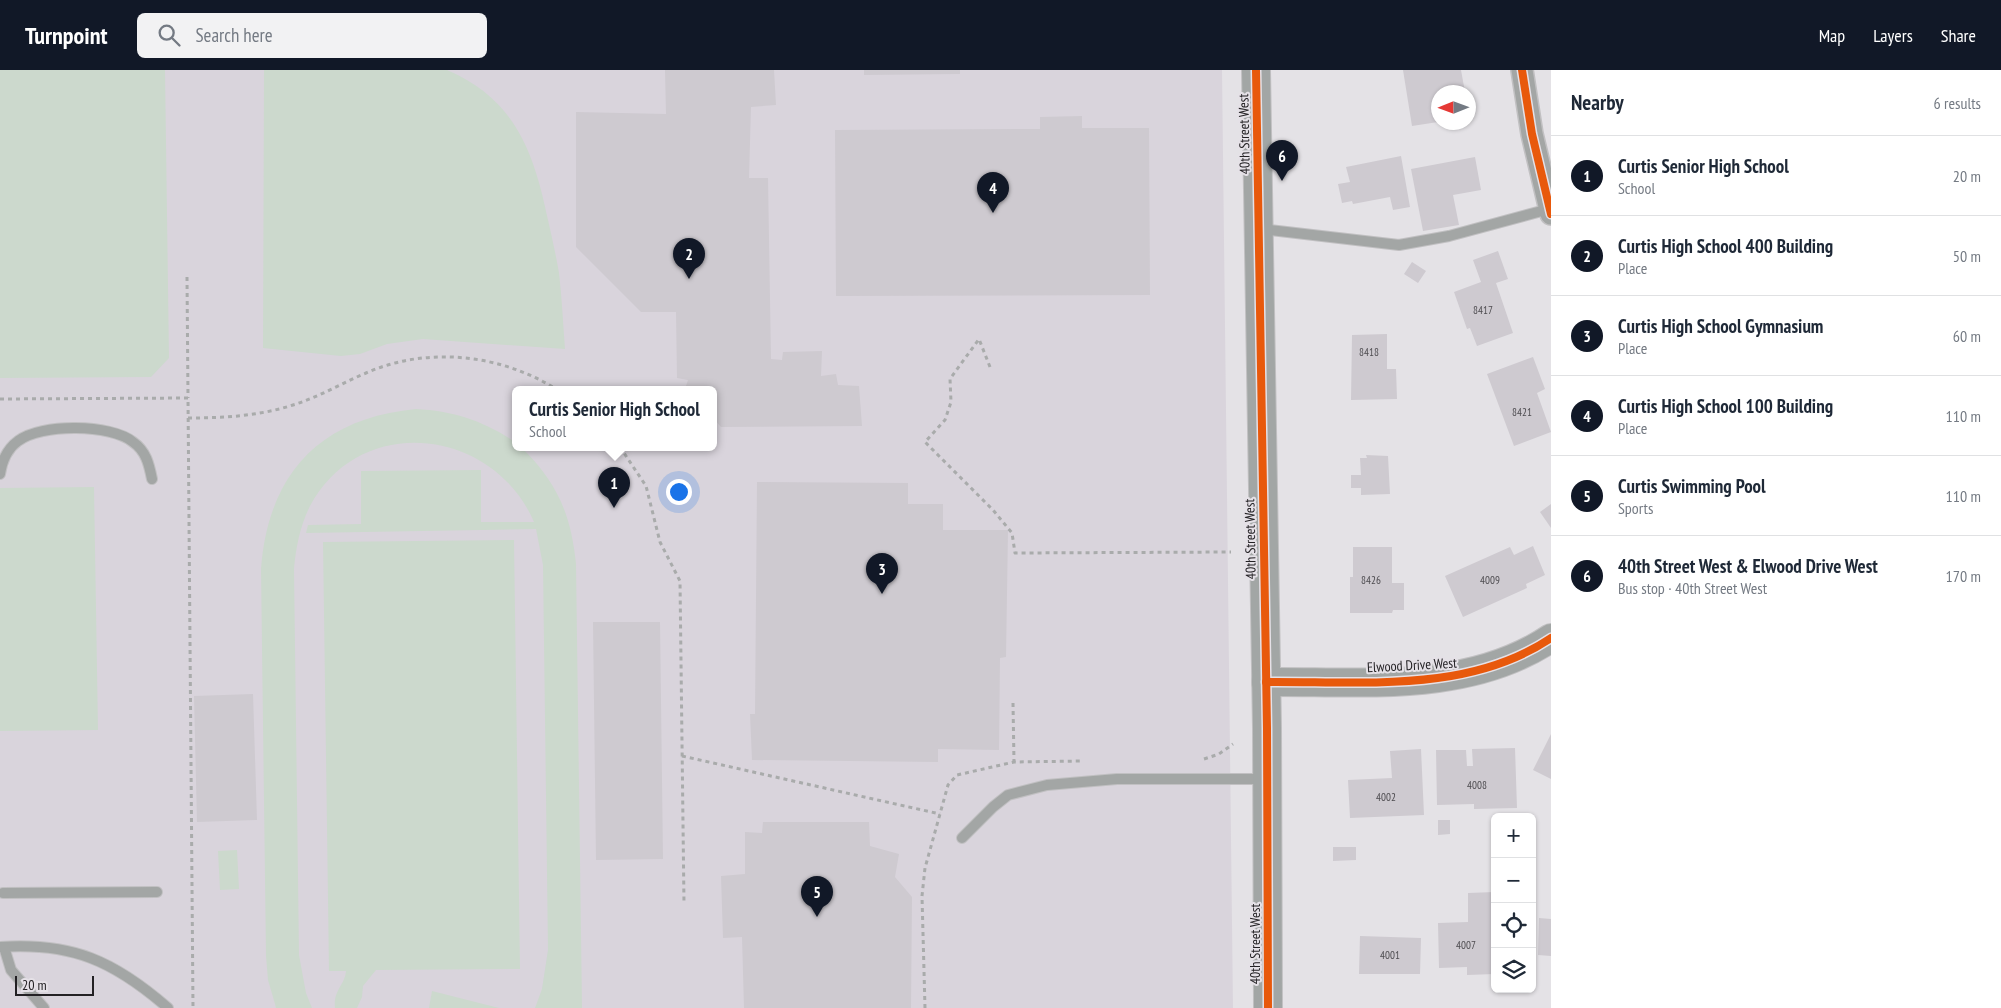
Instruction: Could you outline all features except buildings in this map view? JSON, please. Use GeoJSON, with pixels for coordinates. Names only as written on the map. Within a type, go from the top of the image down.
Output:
{"type":"FeatureCollection","features":[{"type":"Feature","properties":{"kind":"street","name":"40th Street West"},"geometry":{"type":"LineString","coordinates":[[1256,70],[1266,682],[1268,1008]]}},
{"type":"Feature","properties":{"kind":"street"},"geometry":{"type":"LineString","coordinates":[[1522,70],[1532,134],[1550,212]]}},
{"type":"Feature","properties":{"kind":"street","name":"Elwood Drive West"},"geometry":{"type":"LineString","coordinates":[[1266,682],[1426,680],[1467,674],[1506,662],[1551,638]]}},
{"type":"Feature","properties":{"kind":"lane"},"geometry":{"type":"LineString","coordinates":[[1258,228],[1399,245],[1449,236],[1550,212]]}},
{"type":"Feature","properties":{"kind":"lane"},"geometry":{"type":"LineString","coordinates":[[0,474],[4,460],[11,448],[29,435],[48,430],[99,429],[122,435],[136,444],[147,459],[152,479]]}},
{"type":"Feature","properties":{"kind":"lane"},"geometry":{"type":"LineString","coordinates":[[962,838],[992,807],[1008,795],[1047,785],[1117,780],[1267,779]]}},
{"type":"Feature","properties":{"kind":"lane"},"geometry":{"type":"LineString","coordinates":[[3,893],[158,892]]}},
{"type":"Feature","properties":{"kind":"lane"},"geometry":{"type":"LineString","coordinates":[[44,1008],[11,970],[2,947],[49,947],[95,959],[129,977],[168,1008]]}},
{"type":"Feature","properties":{"kind":"path"},"geometry":{"type":"LineString","coordinates":[[187,277],[193,1008]]}},
{"type":"Feature","properties":{"kind":"path"},"geometry":{"type":"LineString","coordinates":[[990,367],[979,339],[950,379],[951,402],[945,420],[924,442],[994,510],[1012,533],[1015,553],[1231,552]]}},
{"type":"Feature","properties":{"kind":"path"},"geometry":{"type":"LineString","coordinates":[[188,418],[242,416],[268,411],[318,396],[367,372],[394,363],[423,358],[467,358],[503,365],[550,386]]}},
{"type":"Feature","properties":{"kind":"path"},"geometry":{"type":"LineString","coordinates":[[0,399],[188,398]]}},
{"type":"Feature","properties":{"kind":"path"},"geometry":{"type":"LineString","coordinates":[[623,451],[646,486],[660,542],[680,581],[684,904]]}},
{"type":"Feature","properties":{"kind":"path"},"geometry":{"type":"LineString","coordinates":[[1013,704],[1014,762]]}},
{"type":"Feature","properties":{"kind":"path"},"geometry":{"type":"LineString","coordinates":[[1196,760],[1219,754],[1233,744]]}},
{"type":"Feature","properties":{"kind":"path"},"geometry":{"type":"LineString","coordinates":[[682,756],[940,814]]}},
{"type":"Feature","properties":{"kind":"path"},"geometry":{"type":"LineString","coordinates":[[925,1008],[922,896],[925,868],[948,785],[957,775],[1014,762],[1087,761]]}},
{"type":"Feature","properties":{"kind":"shaded area"},"geometry":{"type":"Polygon","coordinates":[[[0,70],[1222,70],[1233,1008],[0,1008],[0,70]]]}},
{"type":"Feature","properties":{"kind":"shaded area"},"geometry":{"type":"Polygon","coordinates":[[[0,70],[165,70],[169,358],[151,377],[0,378],[0,70]]]}},
{"type":"Feature","properties":{"kind":"shaded area"},"geometry":{"type":"Polygon","coordinates":[[[264,70],[447,70],[470,82],[490,96],[518,130],[536,172],[559,273],[565,349],[423,339],[387,344],[360,354],[341,356],[263,348],[264,70]]]}},
{"type":"Feature","properties":{"kind":"shaded area"},"geometry":{"type":"Polygon","coordinates":[[[416,409],[430,410],[468,418],[492,428],[512,440],[512,451],[525,451],[533,460],[553,486],[566,514],[574,546],[576,564],[582,1008],[535,1008],[542,989],[548,950],[543,565],[536,529],[306,533],[308,525],[361,524],[361,471],[481,470],[481,522],[534,522],[515,490],[489,466],[458,450],[425,443],[392,445],[360,455],[332,476],[310,506],[301,529],[294,569],[299,955],[306,993],[312,1008],[276,1008],[268,980],[266,956],[261,569],[266,535],[275,505],[288,479],[305,457],[327,439],[352,424],[382,415],[416,409]]]}},
{"type":"Feature","properties":{"kind":"shaded area"},"geometry":{"type":"Polygon","coordinates":[[[94,487],[98,730],[0,731],[0,488],[94,487]]]}},
{"type":"Feature","properties":{"kind":"shaded area"},"geometry":{"type":"Polygon","coordinates":[[[514,540],[520,969],[376,970],[363,986],[362,997],[357,1008],[335,1008],[337,992],[344,980],[346,971],[329,971],[323,542],[514,540]]]}},
{"type":"Feature","properties":{"kind":"shaded area"},"geometry":{"type":"Polygon","coordinates":[[[237,850],[239,889],[220,890],[218,851],[237,850]]]}},
{"type":"Feature","properties":{"kind":"shaded area"},"geometry":{"type":"Polygon","coordinates":[[[432,991],[499,1008],[429,1008],[432,991]]]}},
{"type":"Feature","properties":{"kind":"cycle path"},"geometry":{"type":"LineString","coordinates":[[1256,70],[1267,728],[1268,1008]]}},
{"type":"Feature","properties":{"kind":"cycle path"},"geometry":{"type":"LineString","coordinates":[[1522,70],[1532,134],[1551,214]]}},
{"type":"Feature","properties":{"kind":"cycle path"},"geometry":{"type":"LineString","coordinates":[[1266,682],[1413,681],[1449,676],[1485,668],[1519,656],[1551,638]]}},
{"type":"Feature","properties":{"kind":"place","name":"40th Street West & Elwood Drive West"},"geometry":{"type":"Point","coordinates":[1282,181]}},
{"type":"Feature","properties":{"kind":"place","name":"Curtis High School 100 Building"},"geometry":{"type":"Point","coordinates":[993,213]}},
{"type":"Feature","properties":{"kind":"place","name":"Curtis High School 400 Building"},"geometry":{"type":"Point","coordinates":[689,279]}},
{"type":"Feature","properties":{"kind":"place","name":"Curtis Senior High School"},"geometry":{"type":"Point","coordinates":[614,508]}},
{"type":"Feature","properties":{"kind":"place","name":"Curtis High School Gymnasium"},"geometry":{"type":"Point","coordinates":[882,594]}},
{"type":"Feature","properties":{"kind":"place","name":"Curtis Swimming Pool"},"geometry":{"type":"Point","coordinates":[817,917]}}]}
